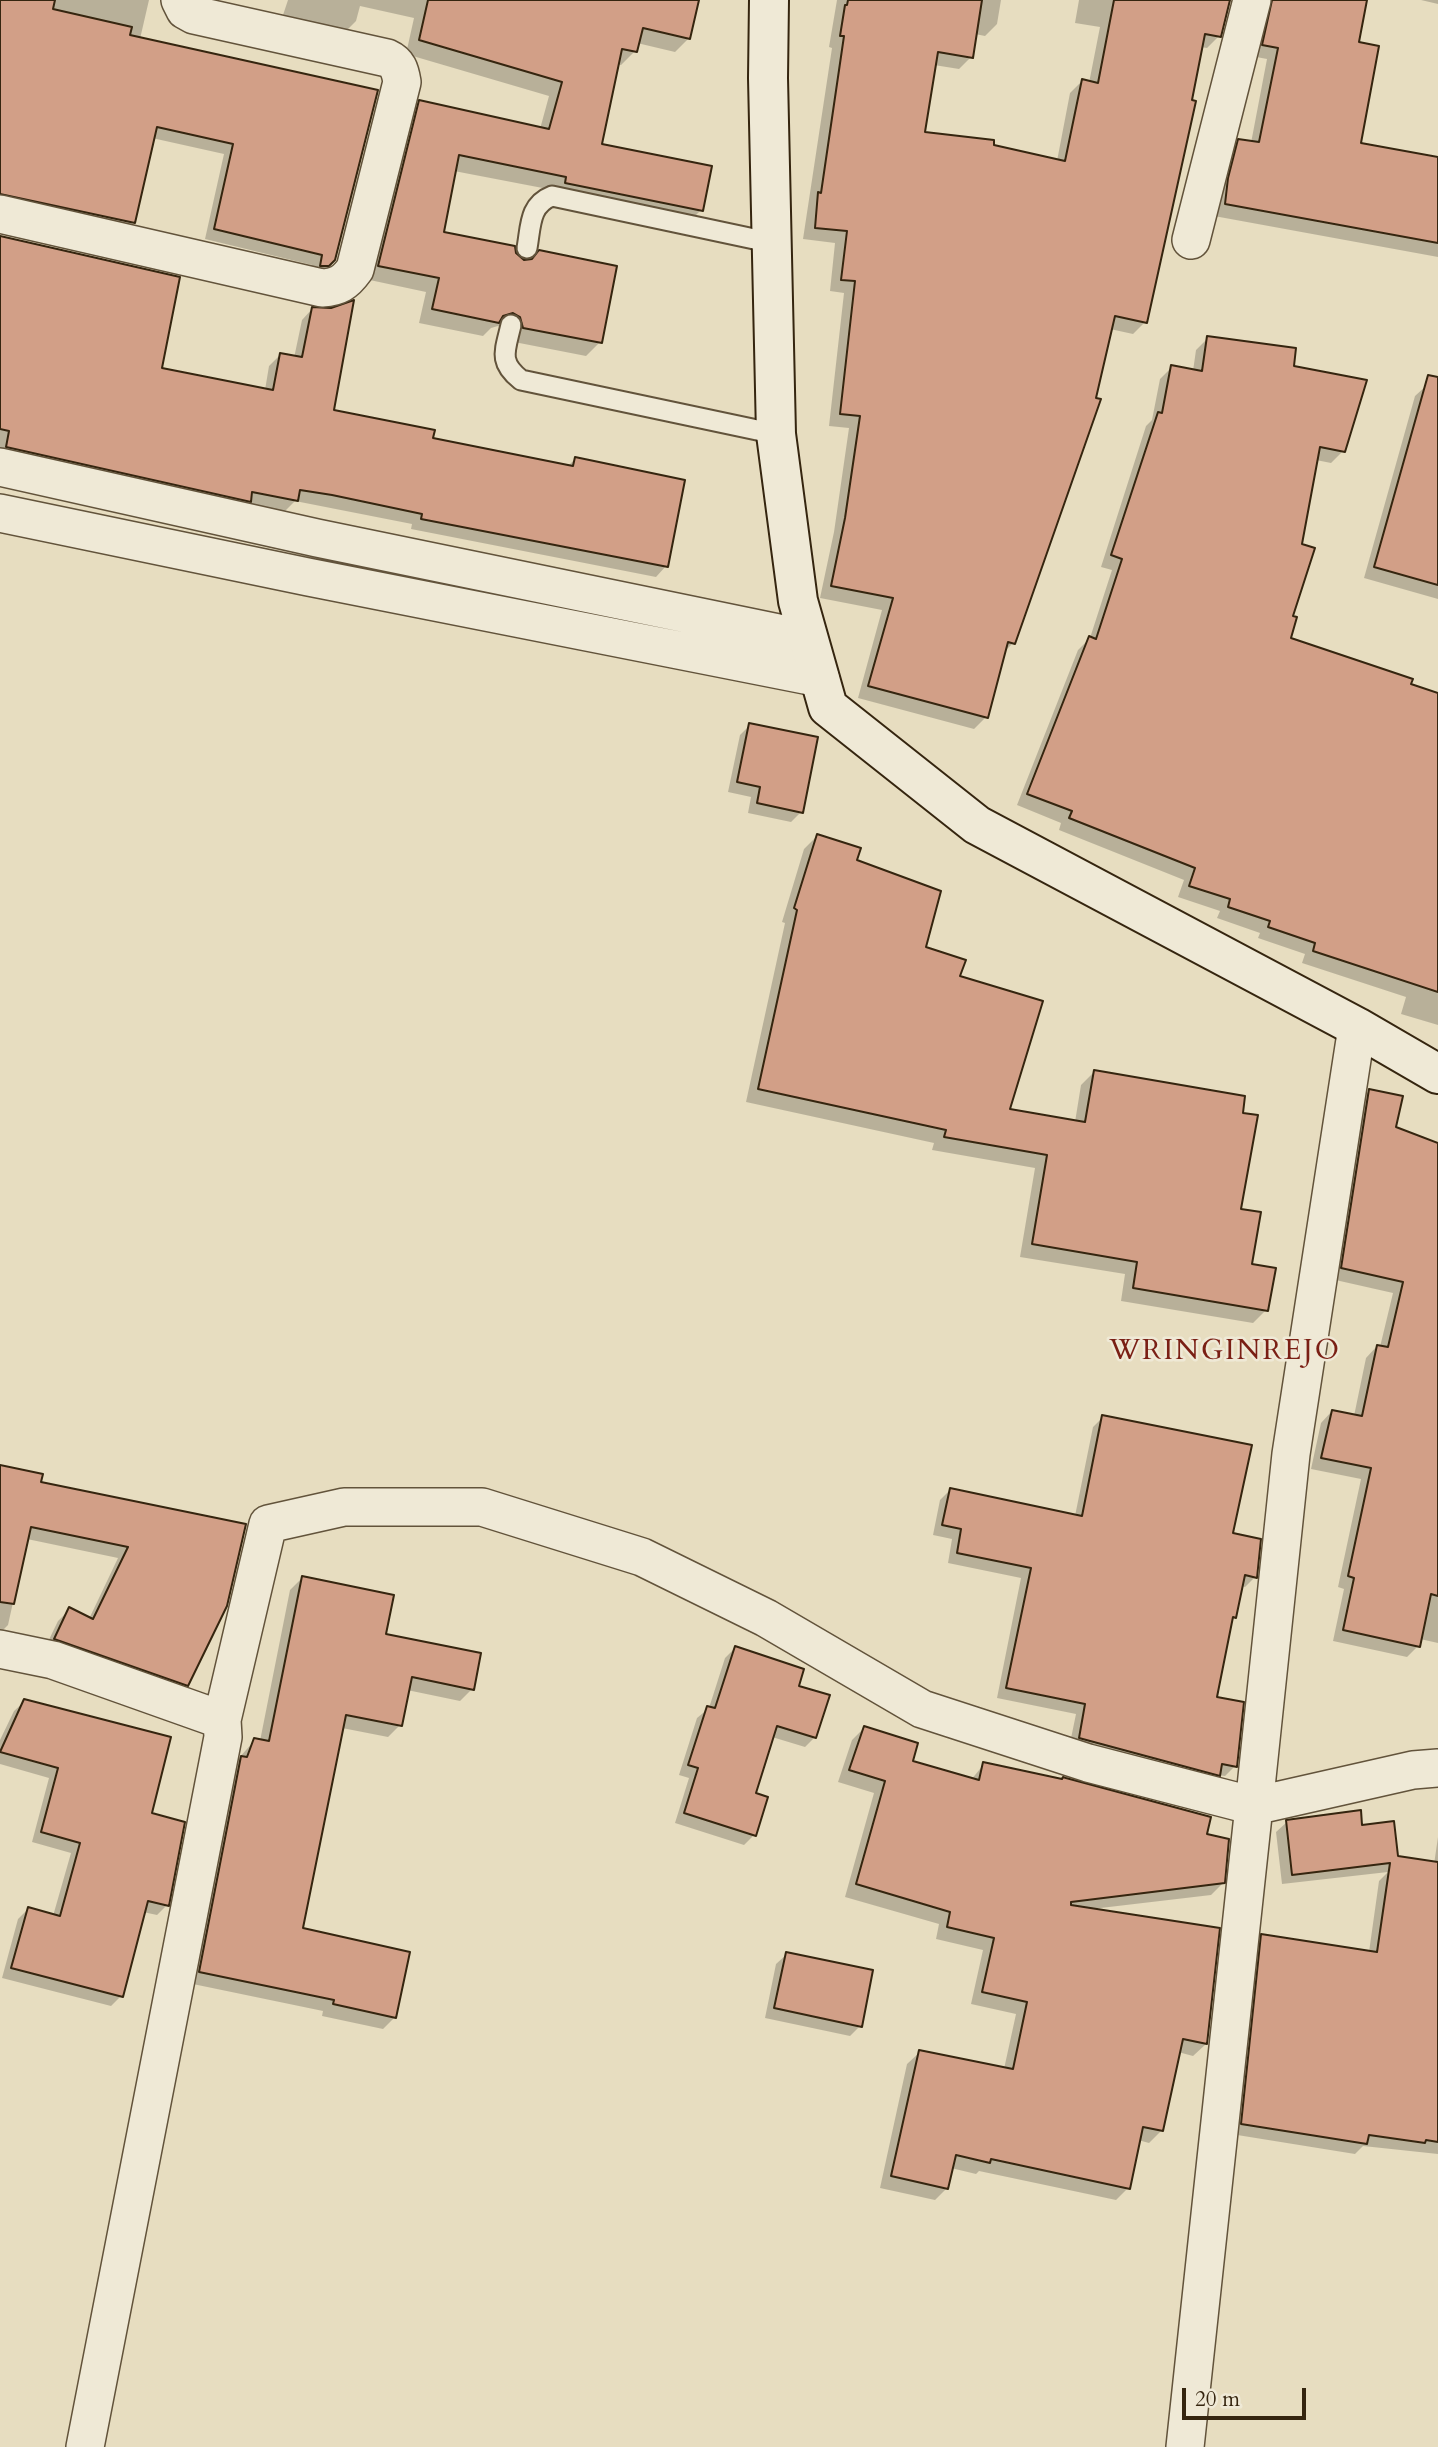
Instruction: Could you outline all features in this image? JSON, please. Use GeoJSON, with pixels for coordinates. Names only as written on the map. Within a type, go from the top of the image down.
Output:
{"type":"FeatureCollection","features":[{"type":"Feature","properties":{"kind":"main road"},"geometry":{"type":"LineString","coordinates":[[769,0],[768,78],[776,434],[798,601],[828,707],[977,825],[1357,1027],[1436,1065]]}},
{"type":"Feature","properties":{"kind":"street"},"geometry":{"type":"LineString","coordinates":[[0,214],[322,288],[334,287],[346,281],[355,269],[402,82],[401,71],[394,61],[387,58],[194,15],[185,10],[180,0]]}},
{"type":"Feature","properties":{"kind":"street"},"geometry":{"type":"LineString","coordinates":[[1191,240],[1252,0]]}},
{"type":"Feature","properties":{"kind":"street"},"geometry":{"type":"LineString","coordinates":[[0,467],[317,538],[808,639]]}},
{"type":"Feature","properties":{"kind":"street"},"geometry":{"type":"LineString","coordinates":[[0,513],[820,678]]}},
{"type":"Feature","properties":{"kind":"street"},"geometry":{"type":"LineString","coordinates":[[1185,2447],[1291,1454],[1357,1027]]}},
{"type":"Feature","properties":{"kind":"street"},"geometry":{"type":"LineString","coordinates":[[85,2447],[223,1737],[222,1720],[268,1524],[344,1507],[482,1507],[642,1557],[766,1618],[922,1709],[1088,1763],[1254,1806],[1413,1770],[1438,1768]]}},
{"type":"Feature","properties":{"kind":"street"},"geometry":{"type":"LineString","coordinates":[[0,1649],[53,1660],[222,1720]]}},
{"type":"Feature","properties":{"kind":"lane"},"geometry":{"type":"LineString","coordinates":[[527,248],[535,206],[552,196],[773,243]]}},
{"type":"Feature","properties":{"kind":"lane"},"geometry":{"type":"LineString","coordinates":[[511,325],[504,357],[509,371],[521,380],[776,434]]}},
{"type":"Feature","properties":{"kind":"building"},"geometry":{"type":"Polygon","coordinates":[[[0,0],[55,0],[53,9],[132,27],[130,35],[378,90],[335,260],[329,266],[320,266],[322,255],[214,229],[233,144],[157,127],[135,223],[0,194],[0,0]]]}},
{"type":"Feature","properties":{"kind":"building"},"geometry":{"type":"Polygon","coordinates":[[[428,0],[699,0],[690,39],[643,28],[637,52],[622,49],[602,144],[712,166],[703,211],[565,183],[566,177],[459,155],[444,232],[515,246],[516,253],[524,260],[532,259],[539,250],[617,266],[602,343],[523,328],[520,317],[513,313],[503,316],[499,323],[432,309],[439,278],[378,266],[419,100],[549,129],[562,82],[419,40],[428,0]]]}},
{"type":"Feature","properties":{"kind":"building"},"geometry":{"type":"Polygon","coordinates":[[[848,0],[982,0],[973,58],[938,52],[925,132],[994,140],[994,145],[1065,161],[1082,79],[1098,83],[1114,0],[1230,0],[1221,37],[1205,34],[1192,100],[1196,101],[1147,323],[1115,316],[1096,398],[1101,399],[1015,644],[1008,642],[988,718],[868,686],[893,598],[831,586],[845,518],[860,416],[840,414],[855,281],[841,280],[847,231],[815,228],[818,192],[821,193],[844,36],[840,36],[848,0]]]}},
{"type":"Feature","properties":{"kind":"building"},"geometry":{"type":"Polygon","coordinates":[[[1272,0],[1367,0],[1359,42],[1379,46],[1361,143],[1438,157],[1438,243],[1225,204],[1228,178],[1238,139],[1259,142],[1278,48],[1262,45],[1272,0]]]}},
{"type":"Feature","properties":{"kind":"building"},"geometry":{"type":"Polygon","coordinates":[[[0,236],[180,277],[162,368],[273,390],[280,353],[302,357],[312,307],[331,308],[354,300],[334,410],[435,430],[433,438],[573,466],[575,457],[685,480],[668,567],[421,519],[422,514],[332,495],[300,490],[298,501],[252,492],[251,502],[6,447],[9,431],[0,429],[0,236]]]}},
{"type":"Feature","properties":{"kind":"building"},"geometry":{"type":"Polygon","coordinates":[[[1207,336],[1296,348],[1294,366],[1367,380],[1345,452],[1320,447],[1302,544],[1315,548],[1293,616],[1297,617],[1291,638],[1413,679],[1411,684],[1438,693],[1438,992],[1313,951],[1315,943],[1268,927],[1270,921],[1228,907],[1230,899],[1189,886],[1195,868],[1069,818],[1072,811],[1027,794],[1089,636],[1096,639],[1122,559],[1111,555],[1158,412],[1162,413],[1171,365],[1202,371],[1207,336]]]}},
{"type":"Feature","properties":{"kind":"building"},"geometry":{"type":"Polygon","coordinates":[[[1428,375],[1438,377],[1438,585],[1374,567],[1428,375]]]}},
{"type":"Feature","properties":{"kind":"building"},"geometry":{"type":"Polygon","coordinates":[[[749,723],[818,737],[803,813],[757,803],[760,787],[737,782],[749,723]]]}},
{"type":"Feature","properties":{"kind":"building"},"geometry":{"type":"Polygon","coordinates":[[[817,834],[861,848],[857,860],[941,891],[926,947],[966,960],[960,976],[1043,1001],[1010,1109],[1085,1122],[1094,1070],[1245,1096],[1243,1113],[1258,1115],[1241,1209],[1261,1212],[1252,1264],[1276,1268],[1268,1311],[1133,1288],[1137,1262],[1032,1244],[1047,1155],[944,1137],[946,1130],[758,1089],[797,910],[794,908],[817,834]]]}},
{"type":"Feature","properties":{"kind":"building"},"geometry":{"type":"Polygon","coordinates":[[[1369,1089],[1403,1096],[1396,1127],[1438,1143],[1438,1596],[1431,1594],[1420,1647],[1343,1630],[1354,1578],[1348,1576],[1371,1468],[1321,1458],[1332,1410],[1362,1416],[1377,1345],[1388,1347],[1403,1282],[1341,1268],[1369,1089]]]}},
{"type":"Feature","properties":{"kind":"building"},"geometry":{"type":"Polygon","coordinates":[[[1102,1415],[1252,1445],[1233,1533],[1261,1539],[1257,1578],[1245,1575],[1236,1618],[1233,1617],[1217,1697],[1244,1702],[1237,1767],[1222,1764],[1220,1776],[1079,1738],[1085,1704],[1006,1688],[1031,1568],[957,1553],[961,1529],[942,1525],[950,1488],[1082,1516],[1102,1415]]]}},
{"type":"Feature","properties":{"kind":"building"},"geometry":{"type":"Polygon","coordinates":[[[0,1465],[43,1474],[41,1482],[246,1524],[227,1606],[188,1686],[54,1639],[69,1607],[93,1619],[128,1547],[31,1527],[14,1604],[0,1602],[0,1465]]]}},
{"type":"Feature","properties":{"kind":"building"},"geometry":{"type":"Polygon","coordinates":[[[302,1576],[394,1595],[386,1634],[481,1653],[474,1690],[412,1677],[402,1726],[346,1715],[303,1928],[410,1952],[396,2018],[333,2004],[334,2000],[199,1972],[241,1756],[247,1757],[254,1738],[269,1741],[302,1576]]]}},
{"type":"Feature","properties":{"kind":"building"},"geometry":{"type":"Polygon","coordinates":[[[735,1646],[804,1669],[799,1686],[830,1695],[816,1738],[777,1726],[756,1793],[768,1797],[756,1836],[684,1813],[698,1768],[688,1765],[707,1706],[715,1708],[735,1646]]]}},
{"type":"Feature","properties":{"kind":"building"},"geometry":{"type":"Polygon","coordinates":[[[24,1699],[171,1737],[152,1813],[185,1822],[169,1906],[148,1901],[123,1997],[11,1968],[28,1907],[60,1916],[80,1843],[41,1832],[58,1768],[0,1752],[24,1699]]]}},
{"type":"Feature","properties":{"kind":"building"},"geometry":{"type":"Polygon","coordinates":[[[864,1726],[918,1743],[913,1761],[979,1780],[983,1762],[1062,1779],[1063,1777],[1211,1817],[1207,1834],[1229,1839],[1225,1883],[1071,1902],[1071,1905],[1220,1928],[1207,2044],[1183,2039],[1163,2131],[1143,2127],[1130,2189],[991,2159],[990,2163],[956,2155],[948,2189],[891,2176],[919,2050],[1013,2069],[1027,2002],[982,1992],[994,1938],[947,1927],[950,1912],[856,1884],[885,1781],[849,1770],[864,1726]]]}},
{"type":"Feature","properties":{"kind":"building"},"geometry":{"type":"Polygon","coordinates":[[[1361,1810],[1362,1825],[1394,1821],[1398,1856],[1438,1862],[1438,2142],[1426,2140],[1425,2143],[1369,2135],[1367,2144],[1241,2124],[1261,1934],[1377,1952],[1390,1863],[1292,1875],[1286,1820],[1361,1810]]]}},
{"type":"Feature","properties":{"kind":"building"},"geometry":{"type":"Polygon","coordinates":[[[786,1952],[873,1970],[862,2027],[774,2008],[786,1952]]]}},
{"type":"Feature","properties":{"kind":"district","name":"WRINGINREJO"},"geometry":{"type":"Point","coordinates":[1225,1353]}}]}
